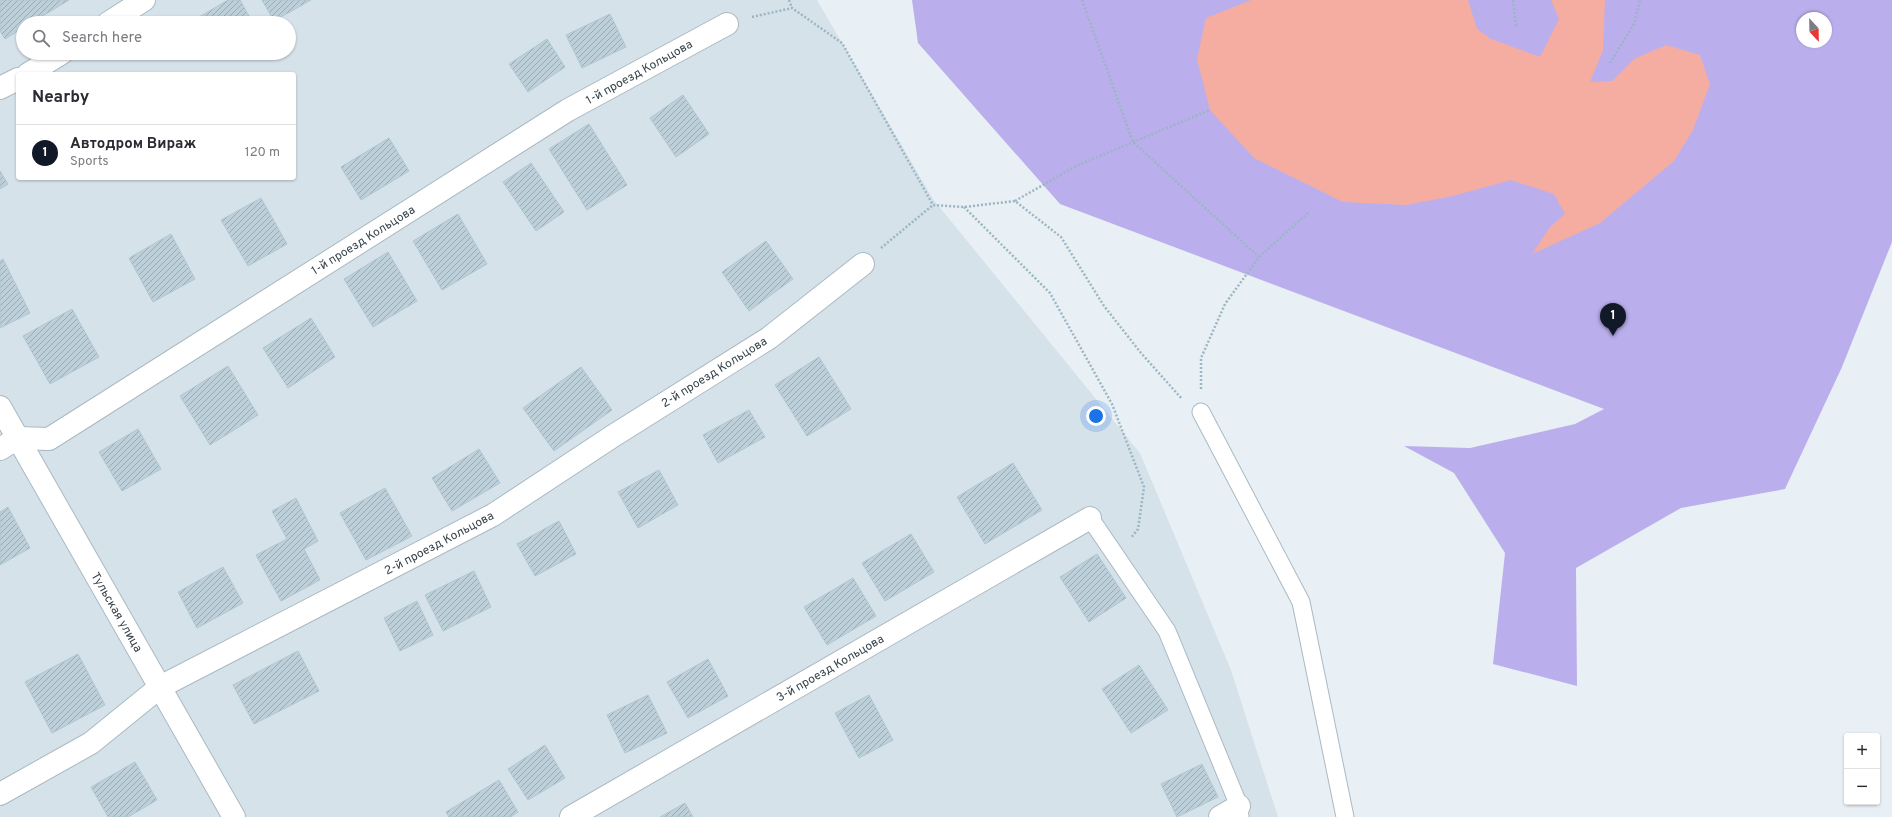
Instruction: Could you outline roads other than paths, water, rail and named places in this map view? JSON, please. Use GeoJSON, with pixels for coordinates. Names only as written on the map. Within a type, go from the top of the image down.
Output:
{"type":"FeatureCollection","features":[{"type":"Feature","properties":{"kind":"street"},"geometry":{"type":"LineString","coordinates":[[119,16],[144,0]]}},
{"type":"Feature","properties":{"kind":"street","name":"1-й проезд Кольцова"},"geometry":{"type":"LineString","coordinates":[[9,443],[49,439],[568,110],[726,24]]}},
{"type":"Feature","properties":{"kind":"street"},"geometry":{"type":"LineString","coordinates":[[31,72],[51,60]]}},
{"type":"Feature","properties":{"kind":"street"},"geometry":{"type":"LineString","coordinates":[[0,88],[16,80]]}},
{"type":"Feature","properties":{"kind":"street","name":"2-й проезд Кольцова"},"geometry":{"type":"LineString","coordinates":[[0,794],[91,743],[160,687],[493,515],[612,436],[769,338],[863,264]]}},
{"type":"Feature","properties":{"kind":"street","name":"Тульская улица"},"geometry":{"type":"LineString","coordinates":[[0,407],[9,443],[160,687],[234,817]]}},
{"type":"Feature","properties":{"kind":"street","name":"3-й проезд Кольцова"},"geometry":{"type":"LineString","coordinates":[[571,817],[1090,518]]}},
{"type":"Feature","properties":{"kind":"street"},"geometry":{"type":"LineString","coordinates":[[1220,817],[1240,811]]}},
{"type":"Feature","properties":{"kind":"lane"},"geometry":{"type":"LineString","coordinates":[[1201,412],[1301,602],[1345,817]]}},
{"type":"Feature","properties":{"kind":"lane"},"geometry":{"type":"LineString","coordinates":[[1090,518],[1167,631],[1240,811]]}},
{"type":"Feature","properties":{"kind":"place","name":"Автодром Вираж"},"geometry":{"type":"Point","coordinates":[1613,336]}}]}
